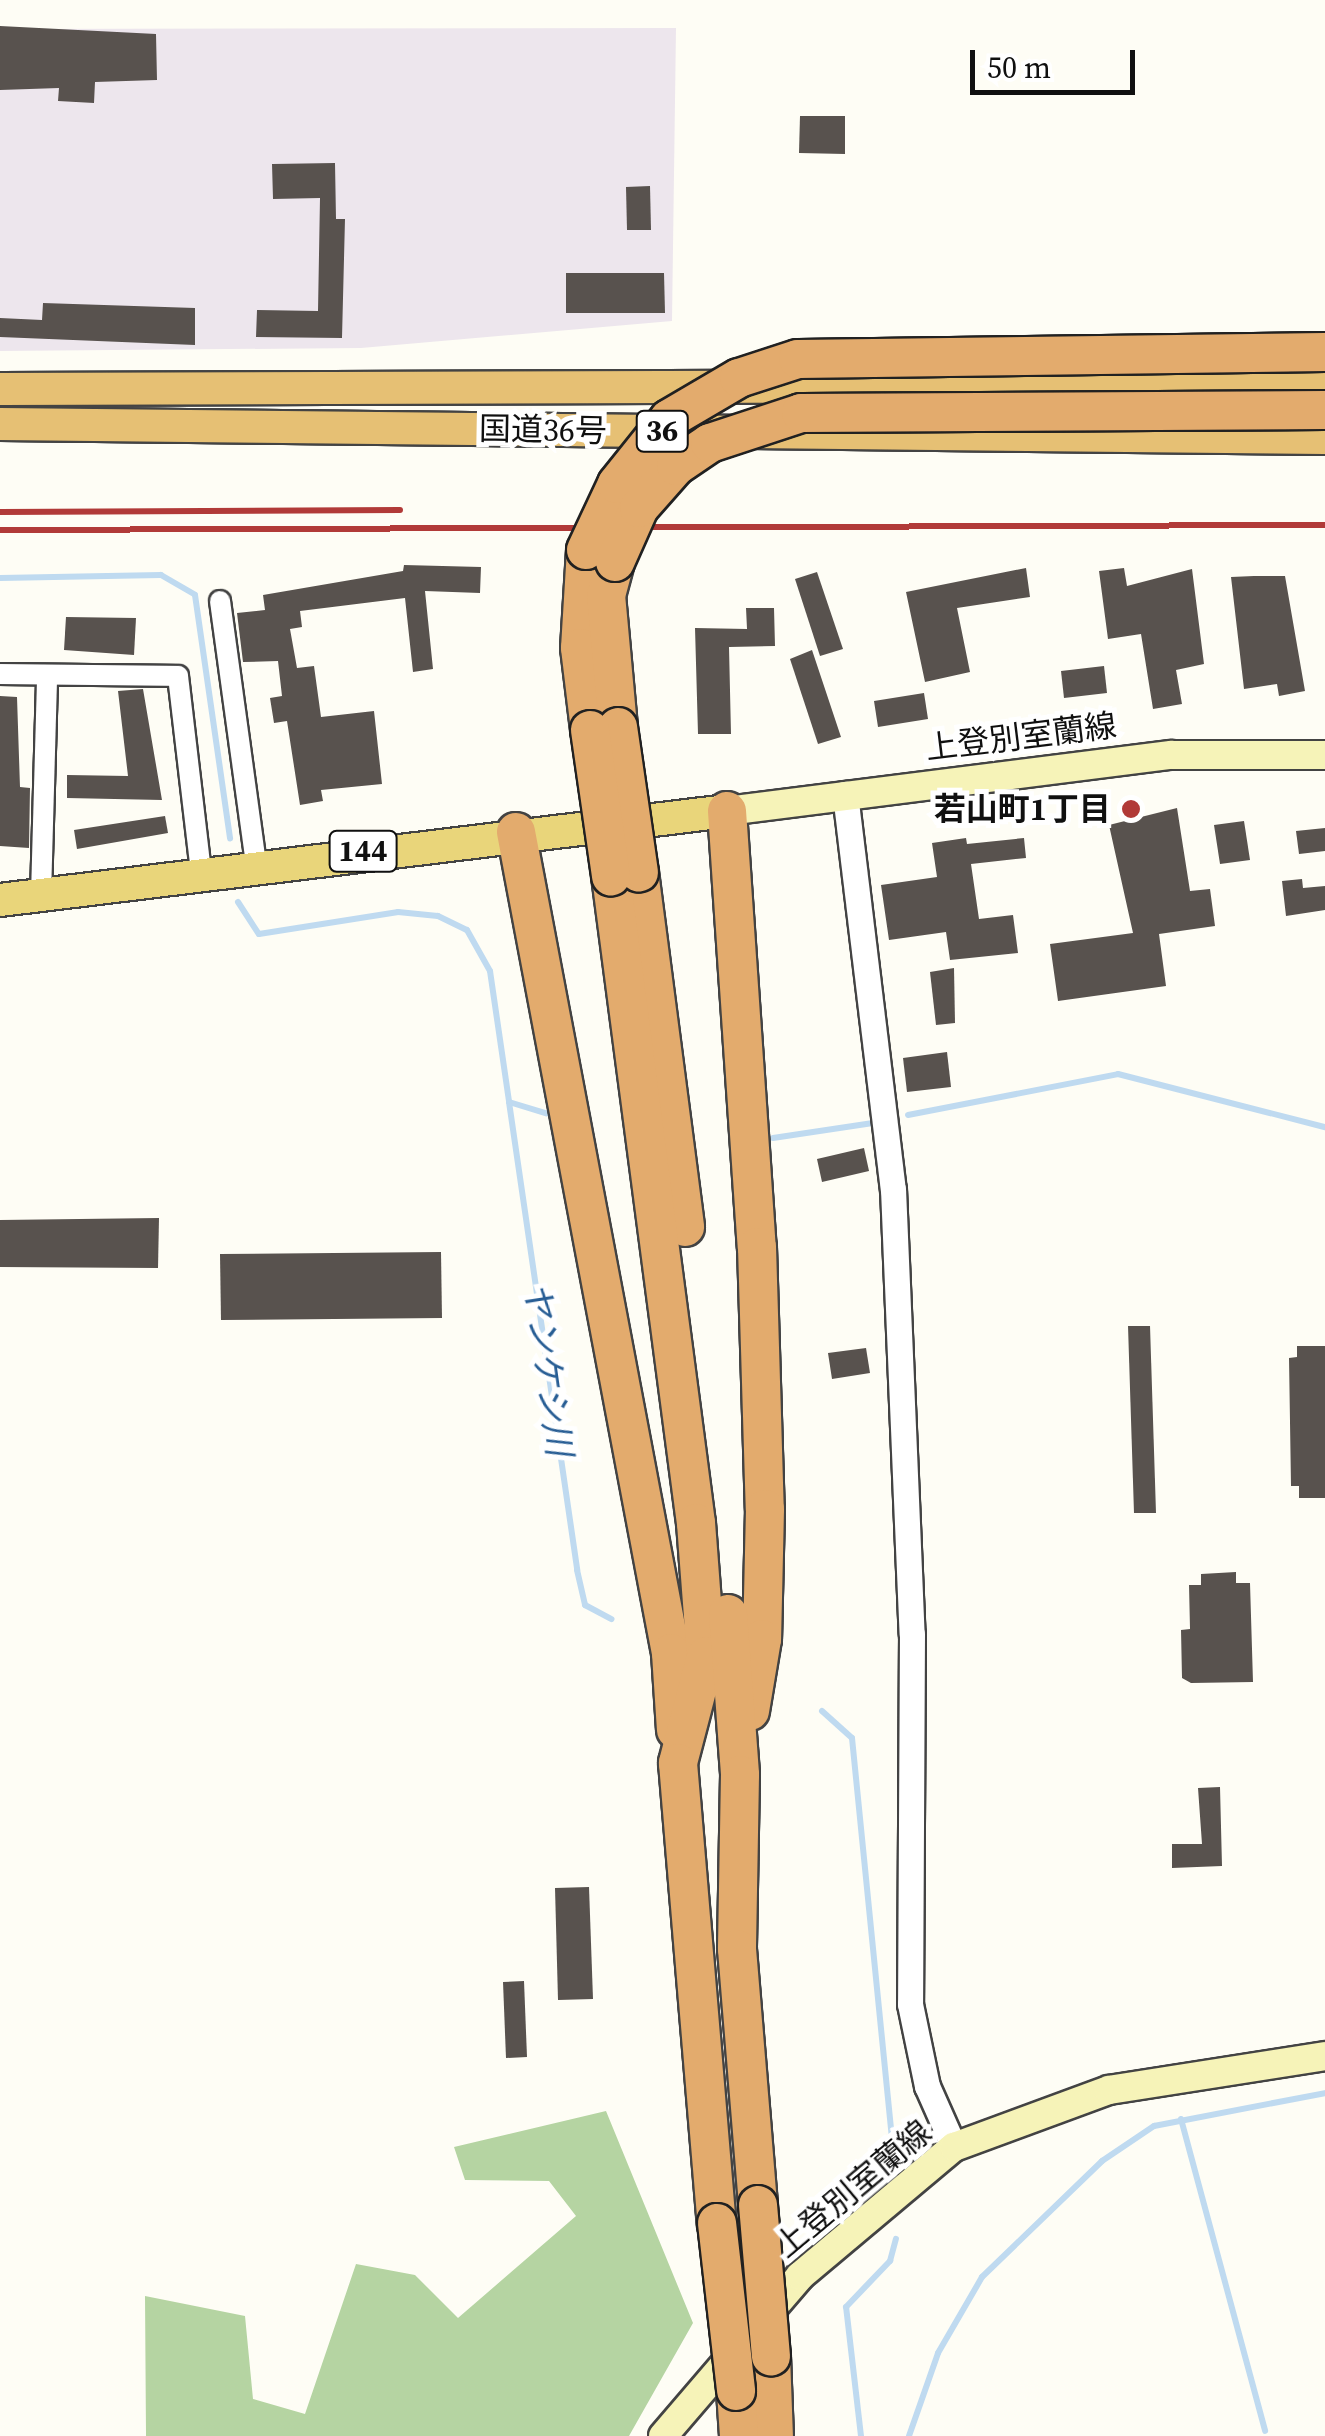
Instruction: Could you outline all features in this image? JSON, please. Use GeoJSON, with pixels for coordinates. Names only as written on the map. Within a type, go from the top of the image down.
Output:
{"type":"FeatureCollection","features":[{"type":"Feature","properties":{"kind":"highway"},"geometry":{"type":"LineString","coordinates":[[774,2436],[775,2398],[737,1949],[740,1775],[720,1525],[604,728],[580,648],[618,484],[669,419],[740,378],[798,359],[1325,352]]}},
{"type":"Feature","properties":{"kind":"highway","name":"国道36号"},"geometry":{"type":"LineString","coordinates":[[0,389],[1325,384]]}},
{"type":"Feature","properties":{"kind":"highway"},"geometry":{"type":"LineString","coordinates":[[600,556],[676,466],[710,443],[801,413],[1325,410]]}},
{"type":"Feature","properties":{"kind":"highway","name":"国道36号"},"geometry":{"type":"LineString","coordinates":[[0,424],[1325,438]]}},
{"type":"Feature","properties":{"kind":"highway"},"geometry":{"type":"LineString","coordinates":[[727,811],[757,1247],[765,1509],[762,1639],[740,1775]]}},
{"type":"Feature","properties":{"kind":"highway"},"geometry":{"type":"LineString","coordinates":[[516,832],[671,1652],[717,2223],[739,2436]]}},
{"type":"Feature","properties":{"kind":"highway"},"geometry":{"type":"LineString","coordinates":[[625,874],[706,1656],[678,1762]]}},
{"type":"Feature","properties":{"kind":"highway"},"geometry":{"type":"LineString","coordinates":[[775,2398],[787,2436]]}},
{"type":"Feature","properties":{"kind":"main road","name":"上登別室蘭線"},"geometry":{"type":"LineString","coordinates":[[727,811],[1172,755],[1325,755]]}},
{"type":"Feature","properties":{"kind":"main road","name":"144"},"geometry":{"type":"LineString","coordinates":[[0,900],[516,832],[727,811]]}},
{"type":"Feature","properties":{"kind":"main road","name":"上登別室蘭線"},"geometry":{"type":"LineString","coordinates":[[663,2436],[800,2276],[954,2147],[1109,2090],[1325,2056]]}},
{"type":"Feature","properties":{"kind":"street"},"geometry":{"type":"LineString","coordinates":[[220,601],[256,864]]}},
{"type":"Feature","properties":{"kind":"street"},"geometry":{"type":"LineString","coordinates":[[0,674],[178,676],[201,872]]}},
{"type":"Feature","properties":{"kind":"street"},"geometry":{"type":"LineString","coordinates":[[41,894],[48,675]]}},
{"type":"Feature","properties":{"kind":"street"},"geometry":{"type":"LineString","coordinates":[[845,794],[893,1189],[912,1634],[910,2004],[927,2086],[954,2147]]}},
{"type":"Feature","properties":{"kind":"shaded area"},"geometry":{"type":"Polygon","coordinates":[[[676,28],[672,321],[361,348],[0,351],[0,29],[676,28]]]}},
{"type":"Feature","properties":{"kind":"green space"},"geometry":{"type":"Polygon","coordinates":[[[606,2111],[693,2323],[629,2436],[146,2436],[145,2296],[245,2316],[253,2399],[305,2414],[356,2264],[415,2275],[458,2318],[576,2216],[549,2181],[465,2180],[454,2147],[606,2111]]]}},
{"type":"Feature","properties":{"kind":"building"},"geometry":{"type":"Polygon","coordinates":[[[0,26],[156,34],[157,80],[95,82],[94,103],[58,101],[59,88],[0,90],[0,26]]]}},
{"type":"Feature","properties":{"kind":"building"},"geometry":{"type":"Polygon","coordinates":[[[800,116],[845,116],[845,154],[799,153],[800,116]]]}},
{"type":"Feature","properties":{"kind":"building"},"geometry":{"type":"Polygon","coordinates":[[[335,163],[336,219],[345,219],[342,338],[256,337],[257,310],[318,311],[320,198],[273,199],[272,164],[335,163]]]}},
{"type":"Feature","properties":{"kind":"building"},"geometry":{"type":"Polygon","coordinates":[[[650,186],[651,230],[627,230],[626,187],[650,186]]]}},
{"type":"Feature","properties":{"kind":"building"},"geometry":{"type":"Polygon","coordinates":[[[566,273],[664,273],[665,313],[566,313],[566,273]]]}},
{"type":"Feature","properties":{"kind":"building"},"geometry":{"type":"Polygon","coordinates":[[[43,303],[195,308],[195,345],[0,337],[0,318],[42,320],[43,303]]]}},
{"type":"Feature","properties":{"kind":"building"},"geometry":{"type":"Polygon","coordinates":[[[404,565],[481,567],[480,593],[425,591],[433,669],[413,672],[405,598],[300,611],[302,627],[290,629],[297,668],[314,666],[321,717],[374,711],[382,784],[321,790],[323,801],[300,805],[287,721],[274,723],[270,698],[282,696],[278,661],[243,662],[237,613],[265,610],[263,595],[403,571],[404,565]]]}},
{"type":"Feature","properties":{"kind":"building"},"geometry":{"type":"Polygon","coordinates":[[[1026,568],[1030,597],[957,608],[970,672],[925,682],[906,592],[1026,568]]]}},
{"type":"Feature","properties":{"kind":"building"},"geometry":{"type":"Polygon","coordinates":[[[1124,568],[1127,586],[1192,569],[1204,664],[1176,670],[1182,704],[1153,709],[1141,634],[1108,639],[1099,571],[1124,568]]]}},
{"type":"Feature","properties":{"kind":"building"},"geometry":{"type":"Polygon","coordinates":[[[817,572],[843,649],[820,656],[795,579],[817,572]]]}},
{"type":"Feature","properties":{"kind":"building"},"geometry":{"type":"Polygon","coordinates":[[[1285,576],[1305,691],[1279,696],[1277,684],[1244,689],[1231,577],[1285,576]]]}},
{"type":"Feature","properties":{"kind":"building"},"geometry":{"type":"Polygon","coordinates":[[[746,608],[774,608],[775,646],[729,647],[731,734],[698,734],[695,628],[747,629],[746,608]]]}},
{"type":"Feature","properties":{"kind":"building"},"geometry":{"type":"Polygon","coordinates":[[[66,617],[136,618],[134,655],[64,650],[66,617]]]}},
{"type":"Feature","properties":{"kind":"building"},"geometry":{"type":"Polygon","coordinates":[[[812,650],[841,737],[818,744],[790,659],[812,650]]]}},
{"type":"Feature","properties":{"kind":"building"},"geometry":{"type":"Polygon","coordinates":[[[1104,666],[1107,693],[1064,698],[1061,671],[1104,666]]]}},
{"type":"Feature","properties":{"kind":"building"},"geometry":{"type":"Polygon","coordinates":[[[143,689],[162,800],[67,798],[67,775],[128,776],[118,691],[143,689]]]}},
{"type":"Feature","properties":{"kind":"building"},"geometry":{"type":"Polygon","coordinates":[[[924,693],[928,719],[878,727],[874,701],[924,693]]]}},
{"type":"Feature","properties":{"kind":"building"},"geometry":{"type":"Polygon","coordinates":[[[0,696],[17,697],[20,787],[30,788],[29,848],[0,846],[0,696]]]}},
{"type":"Feature","properties":{"kind":"building"},"geometry":{"type":"Polygon","coordinates":[[[1177,808],[1190,891],[1210,889],[1215,926],[1159,934],[1166,986],[1058,1001],[1050,944],[1133,933],[1109,825],[1177,808]]]}},
{"type":"Feature","properties":{"kind":"building"},"geometry":{"type":"Polygon","coordinates":[[[165,816],[168,833],[77,849],[74,830],[165,816]]]}},
{"type":"Feature","properties":{"kind":"building"},"geometry":{"type":"Polygon","coordinates":[[[1244,821],[1250,860],[1220,864],[1214,825],[1244,821]]]}},
{"type":"Feature","properties":{"kind":"building"},"geometry":{"type":"Polygon","coordinates":[[[1325,828],[1325,851],[1299,854],[1296,831],[1325,828]]]}},
{"type":"Feature","properties":{"kind":"building"},"geometry":{"type":"Polygon","coordinates":[[[966,838],[967,844],[1024,838],[1026,858],[971,864],[979,919],[1013,915],[1018,953],[950,960],[946,932],[889,940],[881,885],[937,877],[932,843],[966,838]]]}},
{"type":"Feature","properties":{"kind":"building"},"geometry":{"type":"Polygon","coordinates":[[[1302,879],[1303,888],[1325,886],[1325,910],[1286,916],[1282,881],[1302,879]]]}},
{"type":"Feature","properties":{"kind":"building"},"geometry":{"type":"Polygon","coordinates":[[[954,968],[955,1023],[936,1025],[930,972],[954,968]]]}},
{"type":"Feature","properties":{"kind":"building"},"geometry":{"type":"Polygon","coordinates":[[[947,1052],[951,1087],[907,1092],[903,1058],[947,1052]]]}},
{"type":"Feature","properties":{"kind":"building"},"geometry":{"type":"Polygon","coordinates":[[[864,1148],[869,1171],[822,1182],[817,1159],[864,1148]]]}},
{"type":"Feature","properties":{"kind":"building"},"geometry":{"type":"Polygon","coordinates":[[[159,1218],[158,1268],[0,1267],[0,1220],[159,1218]]]}},
{"type":"Feature","properties":{"kind":"building"},"geometry":{"type":"Polygon","coordinates":[[[441,1252],[442,1318],[221,1320],[220,1254],[441,1252]]]}},
{"type":"Feature","properties":{"kind":"building"},"geometry":{"type":"Polygon","coordinates":[[[1128,1326],[1150,1326],[1156,1513],[1134,1513],[1128,1326]]]}},
{"type":"Feature","properties":{"kind":"building"},"geometry":{"type":"Polygon","coordinates":[[[1297,1346],[1325,1346],[1325,1498],[1299,1498],[1299,1486],[1291,1486],[1289,1358],[1297,1357],[1297,1346]]]}},
{"type":"Feature","properties":{"kind":"building"},"geometry":{"type":"Polygon","coordinates":[[[866,1348],[870,1373],[832,1379],[828,1353],[866,1348]]]}},
{"type":"Feature","properties":{"kind":"building"},"geometry":{"type":"Polygon","coordinates":[[[1236,1572],[1236,1583],[1250,1583],[1253,1682],[1191,1683],[1182,1678],[1181,1630],[1190,1629],[1189,1585],[1201,1585],[1201,1574],[1236,1572]]]}},
{"type":"Feature","properties":{"kind":"building"},"geometry":{"type":"Polygon","coordinates":[[[1220,1787],[1222,1866],[1172,1868],[1172,1844],[1202,1844],[1198,1788],[1220,1787]]]}},
{"type":"Feature","properties":{"kind":"building"},"geometry":{"type":"Polygon","coordinates":[[[589,1887],[593,1999],[558,2000],[555,1888],[589,1887]]]}},
{"type":"Feature","properties":{"kind":"building"},"geometry":{"type":"Polygon","coordinates":[[[524,1981],[527,2057],[506,2058],[503,1982],[524,1981]]]}},
{"type":"Feature","properties":{"kind":"waterway","name":"ヤンケシ川"},"geometry":{"type":"LineString","coordinates":[[0,578],[161,575],[195,595],[230,838]]}},
{"type":"Feature","properties":{"kind":"waterway","name":"ヤンケシ川"},"geometry":{"type":"LineString","coordinates":[[238,902],[259,934],[398,912],[438,916],[467,930],[490,971],[509,1102],[546,1113]]}},
{"type":"Feature","properties":{"kind":"waterway","name":"ヤンケシ川"},"geometry":{"type":"LineString","coordinates":[[908,1115],[1118,1074],[1325,1127]]}},
{"type":"Feature","properties":{"kind":"waterway","name":"ヤンケシ川"},"geometry":{"type":"LineString","coordinates":[[509,1102],[577,1570],[585,1605],[611,1619]]}},
{"type":"Feature","properties":{"kind":"waterway","name":"ヤンケシ川"},"geometry":{"type":"LineString","coordinates":[[773,1138],[873,1123]]}},
{"type":"Feature","properties":{"kind":"waterway","name":"ヤンケシ川"},"geometry":{"type":"LineString","coordinates":[[822,1711],[852,1738],[892,2138]]}},
{"type":"Feature","properties":{"kind":"waterway"},"geometry":{"type":"LineString","coordinates":[[909,2436],[938,2353],[982,2277],[1102,2161],[1154,2126],[1325,2093]]}},
{"type":"Feature","properties":{"kind":"waterway"},"geometry":{"type":"LineString","coordinates":[[1181,2119],[1265,2431]]}},
{"type":"Feature","properties":{"kind":"waterway"},"geometry":{"type":"LineString","coordinates":[[861,2436],[846,2307],[890,2261],[896,2239]]}},
{"type":"Feature","properties":{"kind":"railway"},"geometry":{"type":"LineString","coordinates":[[0,512],[400,510]]}},
{"type":"Feature","properties":{"kind":"railway"},"geometry":{"type":"LineString","coordinates":[[0,530],[1325,525]]}},
{"type":"Feature","properties":{"kind":"place","name":"若山町1丁目"},"geometry":{"type":"Point","coordinates":[1131,809]}}]}
